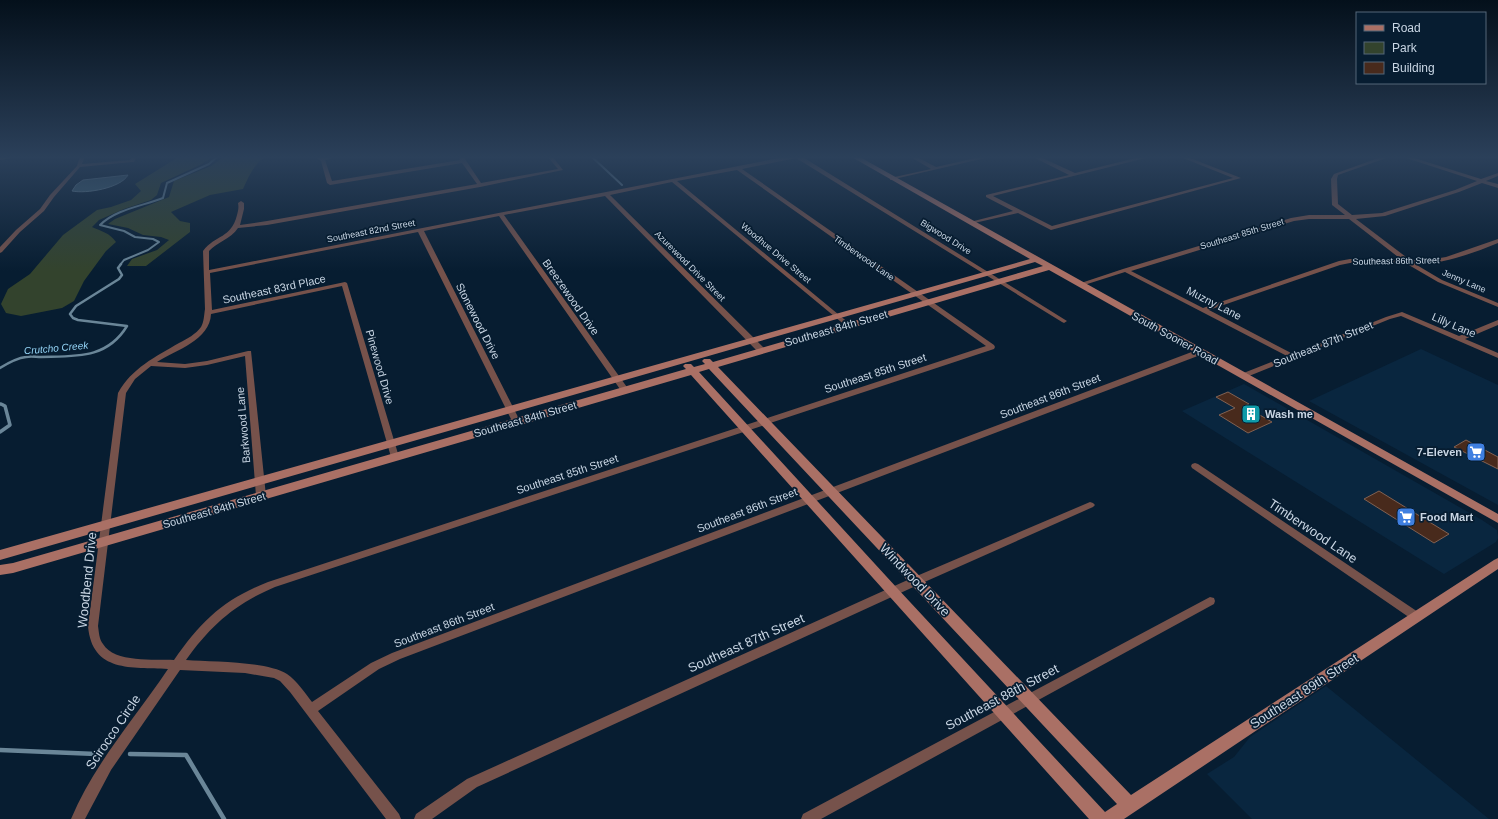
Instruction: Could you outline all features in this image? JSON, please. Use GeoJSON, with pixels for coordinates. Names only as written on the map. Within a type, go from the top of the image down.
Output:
{"type":"FeatureCollection","features":[{"type":"Feature","properties":{"kind":"street"},"geometry":{"type":"LineString","coordinates":[[0,251],[10,239],[39,214],[54,194]]}},
{"type":"Feature","properties":{"kind":"street"},"geometry":{"type":"LineString","coordinates":[[236,227],[267,223],[428,194]]}},
{"type":"Feature","properties":{"kind":"street","name":"Southeast 82nd Street"},"geometry":{"type":"LineString","coordinates":[[207,272],[605,194]]}},
{"type":"Feature","properties":{"kind":"street","name":"Azurewood Drive Street"},"geometry":{"type":"LineString","coordinates":[[606,194],[761,350]]}},
{"type":"Feature","properties":{"kind":"street","name":"Woodhue Drive Street"},"geometry":{"type":"LineString","coordinates":[[690,194],[848,325]]}},
{"type":"Feature","properties":{"kind":"street","name":"Timberwood Lane"},"geometry":{"type":"LineString","coordinates":[[775,194],[991,347]]}},
{"type":"Feature","properties":{"kind":"street","name":"Bigwood Drive"},"geometry":{"type":"LineString","coordinates":[[859,194],[1064,321]]}},
{"type":"Feature","properties":{"kind":"street","name":"South Sooner Road"},"geometry":{"type":"LineString","coordinates":[[921,194],[1498,519]]}},
{"type":"Feature","properties":{"kind":"street"},"geometry":{"type":"LineString","coordinates":[[995,194],[988,196],[1016,212],[1051,228],[1177,194]]}},
{"type":"Feature","properties":{"kind":"street","name":"Jenny Lane"},"geometry":{"type":"LineString","coordinates":[[1335,194],[1335,205],[1407,261],[1440,281],[1498,305]]}},
{"type":"Feature","properties":{"kind":"street","name":"Southeast 85th Street"},"geometry":{"type":"LineString","coordinates":[[1081,284],[1293,218],[1349,217],[1388,214],[1450,194]]}},
{"type":"Feature","properties":{"kind":"street","name":"Woodbend Drive"},"geometry":{"type":"LineString","coordinates":[[241,203],[243,209],[236,227],[227,236],[208,248],[206,253],[208,313],[206,324],[200,332],[131,380],[122,393],[93,626],[96,643],[105,654],[123,662],[245,668],[276,674],[284,678],[311,709],[394,819]]}},
{"type":"Feature","properties":{"kind":"street"},"geometry":{"type":"LineString","coordinates":[[972,223],[1016,212]]}},
{"type":"Feature","properties":{"kind":"street","name":"Breezewood Drive"},"geometry":{"type":"LineString","coordinates":[[501,215],[625,390]]}},
{"type":"Feature","properties":{"kind":"street","name":"Stonewood Drive"},"geometry":{"type":"LineString","coordinates":[[420,230],[516,422]]}},
{"type":"Feature","properties":{"kind":"street"},"geometry":{"type":"LineString","coordinates":[[0,240],[10,239]]}},
{"type":"Feature","properties":{"kind":"street","name":"Southeast 86th Street"},"geometry":{"type":"LineString","coordinates":[[1203,310],[1339,262],[1428,262],[1447,259],[1498,241]]}},
{"type":"Feature","properties":{"kind":"street","name":"Southeast 84th Street"},"geometry":{"type":"LineString","coordinates":[[0,555],[1036,259]]}},
{"type":"Feature","properties":{"kind":"street","name":"Southeast 84th Street"},"geometry":{"type":"LineString","coordinates":[[0,570],[13,568],[104,542],[691,370],[1050,267]]}},
{"type":"Feature","properties":{"kind":"street","name":"Muzny Lane"},"geometry":{"type":"LineString","coordinates":[[1125,270],[1292,356]]}},
{"type":"Feature","properties":{"kind":"street","name":"Southeast 83rd Place"},"geometry":{"type":"LineString","coordinates":[[208,313],[345,284]]}},
{"type":"Feature","properties":{"kind":"street","name":"Pinewood Drive"},"geometry":{"type":"LineString","coordinates":[[345,284],[395,457]]}},
{"type":"Feature","properties":{"kind":"street","name":"Southeast 87th Street"},"geometry":{"type":"LineString","coordinates":[[1244,376],[1388,318],[1402,314]]}},
{"type":"Feature","properties":{"kind":"street","name":"Lilly Lane"},"geometry":{"type":"LineString","coordinates":[[1402,314],[1498,356]]}},
{"type":"Feature","properties":{"kind":"street"},"geometry":{"type":"LineString","coordinates":[[1459,339],[1498,322]]}},
{"type":"Feature","properties":{"kind":"street","name":"Southeast 85th Street"},"geometry":{"type":"LineString","coordinates":[[178,665],[214,618],[235,602],[259,589],[991,347]]}},
{"type":"Feature","properties":{"kind":"street","name":"Southeast 86th Street"},"geometry":{"type":"LineString","coordinates":[[311,709],[375,666],[396,656],[1200,352]]}},
{"type":"Feature","properties":{"kind":"street","name":"Barkwood Lane"},"geometry":{"type":"LineString","coordinates":[[152,364],[176,366],[197,365],[248,353],[261,496]]}},
{"type":"Feature","properties":{"kind":"street","name":"Windwood Drive"},"geometry":{"type":"LineString","coordinates":[[701,355],[1129,805]]}},
{"type":"Feature","properties":{"kind":"street","name":"Windwood Drive"},"geometry":{"type":"LineString","coordinates":[[682,360],[1100,819]]}},
{"type":"Feature","properties":{"kind":"street","name":"Timberwood Lane"},"geometry":{"type":"LineString","coordinates":[[1195,466],[1417,617]]}},
{"type":"Feature","properties":{"kind":"street","name":"Southeast 87th Street"},"geometry":{"type":"LineString","coordinates":[[422,819],[472,783],[916,581],[1090,505]]}},
{"type":"Feature","properties":{"kind":"street","name":"Southeast 89th Street"},"geometry":{"type":"LineString","coordinates":[[1109,819],[1498,563]]}},
{"type":"Feature","properties":{"kind":"street","name":"Southeast 88th Street"},"geometry":{"type":"LineString","coordinates":[[808,819],[1210,601]]}},
{"type":"Feature","properties":{"kind":"street","name":"Scirocco Circle"},"geometry":{"type":"LineString","coordinates":[[78,819],[83,807],[107,765],[178,665]]}},
{"type":"Feature","properties":{"kind":"shaded area"},"geometry":{"type":"Polygon","coordinates":[[[1421,349],[1498,385],[1498,505],[1309,401],[1421,349]]]}},
{"type":"Feature","properties":{"kind":"shaded area"},"geometry":{"type":"Polygon","coordinates":[[[1244,384],[1482,520],[1497,530],[1498,538],[1496,542],[1444,574],[1182,411],[1244,384]]]}},
{"type":"Feature","properties":{"kind":"shaded area"},"geometry":{"type":"Polygon","coordinates":[[[1326,686],[1489,819],[1252,819],[1207,774],[1234,757],[1250,737],[1326,686]]]}},
{"type":"Feature","properties":{"kind":"green space"},"geometry":{"type":"Polygon","coordinates":[[[137,194],[157,194],[151,200],[124,209],[99,220],[92,227],[108,234],[116,242],[106,251],[84,281],[74,301],[62,308],[21,316],[6,313],[1,304],[8,289],[30,274],[63,235],[97,210],[131,200],[137,194]]]}},
{"type":"Feature","properties":{"kind":"green space"},"geometry":{"type":"Polygon","coordinates":[[[170,194],[214,194],[171,212],[180,221],[190,223],[190,232],[146,266],[127,266],[132,259],[157,250],[169,240],[161,237],[143,235],[128,228],[108,224],[115,219],[169,197],[170,194]]]}},
{"type":"Feature","properties":{"kind":"building"},"geometry":{"type":"Polygon","coordinates":[[[1228,392],[1249,404],[1244,406],[1272,422],[1248,433],[1219,415],[1235,408],[1216,397],[1228,392]]]}},
{"type":"Feature","properties":{"kind":"building","name":"7-Eleven"},"geometry":{"type":"Polygon","coordinates":[[[1466,440],[1498,457],[1498,469],[1454,447],[1466,440]]]}},
{"type":"Feature","properties":{"kind":"building","name":"Food Mart"},"geometry":{"type":"Polygon","coordinates":[[[1379,491],[1449,534],[1434,543],[1364,499],[1379,491]]]}},
{"type":"Feature","properties":{"kind":"waterway","name":"Crutcho Creek"},"geometry":{"type":"LineString","coordinates":[[120,265],[124,260],[148,250],[159,242],[153,239],[135,237],[124,231],[100,225],[114,215],[163,198],[164,194]]}},
{"type":"Feature","properties":{"kind":"waterway","name":"Crutcho Creek"},"geometry":{"type":"LineString","coordinates":[[0,368],[13,361],[23,358],[90,354],[110,345],[119,337],[127,326],[78,320],[73,318],[70,314],[76,306],[119,279],[122,275],[118,268],[121,264]]}},
{"type":"Feature","properties":{"kind":"waterway"},"geometry":{"type":"LineString","coordinates":[[0,432],[10,425],[5,406],[3,405]]}},
{"type":"Feature","properties":{"kind":"waterway"},"geometry":{"type":"LineString","coordinates":[[0,750],[96,754]]}},
{"type":"Feature","properties":{"kind":"waterway"},"geometry":{"type":"LineString","coordinates":[[130,754],[186,755],[224,819]]}},
{"type":"Feature","properties":{"kind":"place","name":"Wash me"},"geometry":{"type":"Point","coordinates":[1251,414]}},
{"type":"Feature","properties":{"kind":"place","name":"7-Eleven"},"geometry":{"type":"Point","coordinates":[1476,452]}},
{"type":"Feature","properties":{"kind":"place","name":"Food Mart"},"geometry":{"type":"Point","coordinates":[1406,517]}}]}
